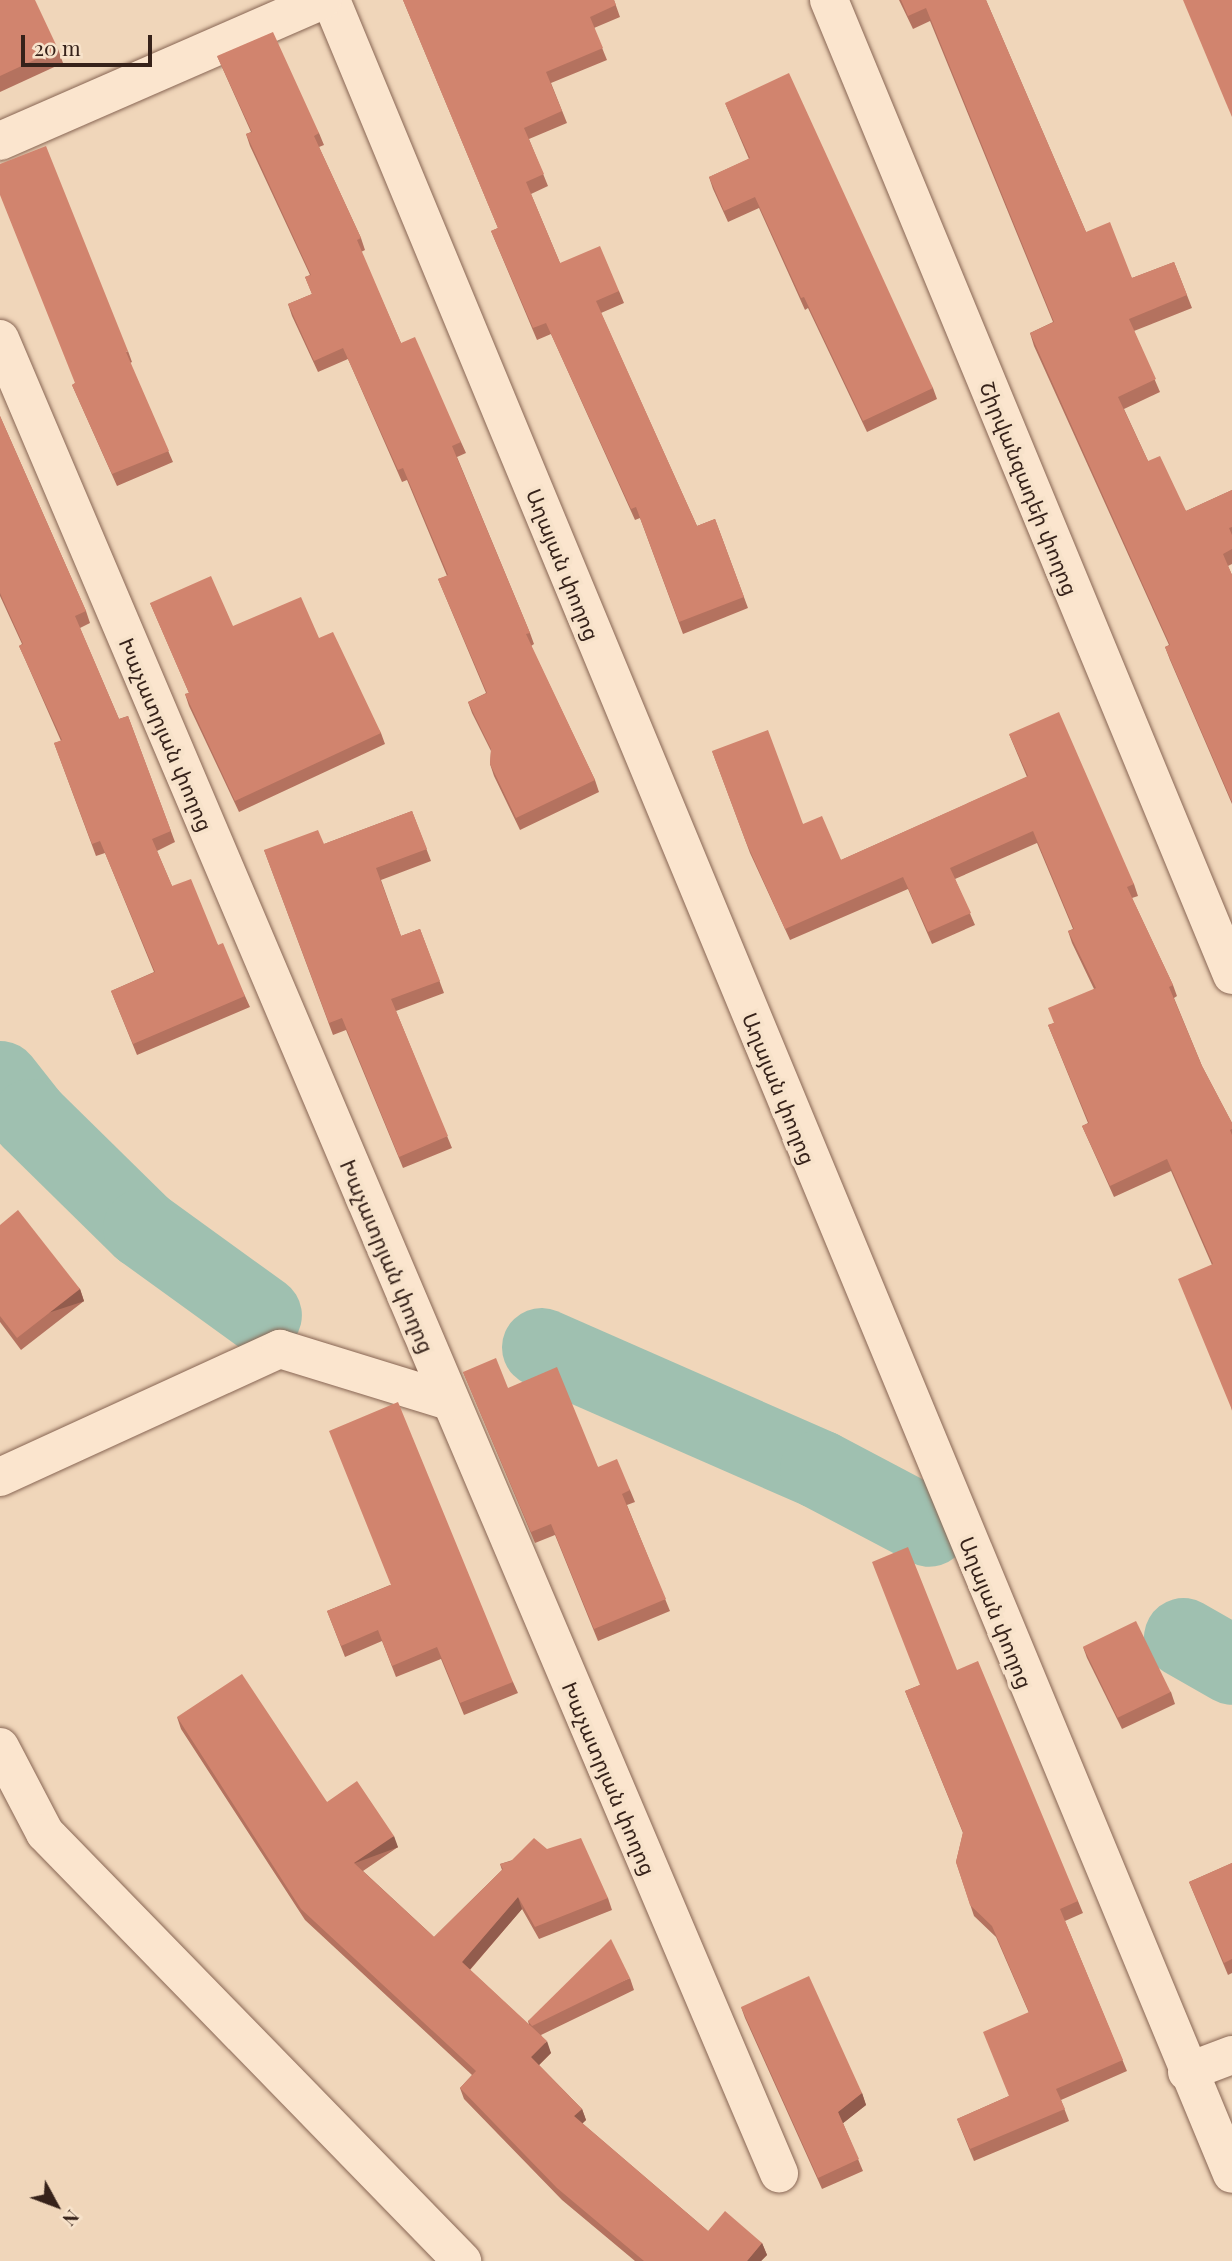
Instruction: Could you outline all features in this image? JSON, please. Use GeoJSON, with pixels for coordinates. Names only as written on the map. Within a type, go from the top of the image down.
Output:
{"type":"FeatureCollection","features":[{"type":"Feature","properties":{"kind":"street"},"geometry":{"type":"LineString","coordinates":[[0,141],[322,0]]}},
{"type":"Feature","properties":{"kind":"street","name":"Աղայան փողոց"},"geometry":{"type":"LineString","coordinates":[[331,0],[1187,2072],[1232,2174]]}},
{"type":"Feature","properties":{"kind":"street","name":"Շիրվանզադեի փողոց"},"geometry":{"type":"LineString","coordinates":[[829,0],[1232,975]]}},
{"type":"Feature","properties":{"kind":"street","name":"Խաչատրյան փողոց"},"geometry":{"type":"LineString","coordinates":[[0,339],[779,2173]]}},
{"type":"Feature","properties":{"kind":"street"},"geometry":{"type":"LineString","coordinates":[[0,1477],[280,1349],[449,1401]]}},
{"type":"Feature","properties":{"kind":"street"},"geometry":{"type":"LineString","coordinates":[[0,1747],[45,1833],[462,2261]]}},
{"type":"Feature","properties":{"kind":"street"},"geometry":{"type":"LineString","coordinates":[[1187,2072],[1232,2054]]}},
{"type":"Feature","properties":{"kind":"building"},"geometry":{"type":"Polygon","coordinates":[[[0,0],[35,0],[58,49],[0,76],[0,0]]]}},
{"type":"Feature","properties":{"kind":"building"},"geometry":{"type":"Polygon","coordinates":[[[403,0],[614,0],[616,5],[590,17],[603,48],[546,72],[562,111],[524,128],[544,174],[526,182],[560,263],[600,246],[619,291],[596,301],[697,526],[715,519],[744,597],[679,622],[636,507],[631,509],[546,323],[533,328],[491,231],[498,228],[403,0]]]}},
{"type":"Feature","properties":{"kind":"building"},"geometry":{"type":"Polygon","coordinates":[[[901,0],[986,0],[1086,232],[1110,222],[1132,278],[1174,262],[1187,295],[1129,319],[1156,379],[1118,397],[1148,461],[1160,456],[1186,511],[1232,490],[1232,527],[1229,528],[1232,549],[1223,554],[1232,575],[1232,802],[1165,647],[1170,645],[1030,333],[1054,322],[926,8],[908,16],[901,0]]]}},
{"type":"Feature","properties":{"kind":"building"},"geometry":{"type":"Polygon","coordinates":[[[1183,0],[1232,0],[1232,117],[1226,103],[1183,0]]]}},
{"type":"Feature","properties":{"kind":"building"},"geometry":{"type":"Polygon","coordinates":[[[273,32],[319,133],[314,136],[361,238],[357,240],[401,343],[415,337],[461,442],[452,446],[530,633],[526,634],[595,780],[516,818],[490,764],[491,749],[468,702],[487,693],[438,579],[448,575],[403,468],[398,470],[343,348],[314,361],[288,304],[312,294],[305,277],[311,275],[246,134],[252,132],[217,56],[273,32]]]}},
{"type":"Feature","properties":{"kind":"building"},"geometry":{"type":"Polygon","coordinates":[[[789,73],[933,388],[863,421],[804,297],[801,298],[755,197],[724,211],[709,177],[750,158],[725,103],[789,73]]]}},
{"type":"Feature","properties":{"kind":"building"},"geometry":{"type":"Polygon","coordinates":[[[46,146],[128,351],[126,352],[169,451],[112,474],[72,385],[75,383],[0,195],[0,164],[46,146]]]}},
{"type":"Feature","properties":{"kind":"building"},"geometry":{"type":"Polygon","coordinates":[[[0,416],[86,611],[75,616],[119,719],[128,716],[171,831],[152,839],[172,886],[191,879],[218,945],[223,943],[245,996],[133,1044],[111,991],[155,972],[100,841],[92,844],[54,743],[62,740],[19,646],[23,644],[0,593],[0,416]]]}},
{"type":"Feature","properties":{"kind":"building"},"geometry":{"type":"Polygon","coordinates":[[[211,576],[233,626],[301,597],[319,638],[333,632],[381,733],[235,801],[185,694],[189,693],[150,603],[211,576]]]}},
{"type":"Feature","properties":{"kind":"building"},"geometry":{"type":"Polygon","coordinates":[[[1059,712],[1134,884],[1127,887],[1173,985],[1169,987],[1202,1066],[1232,1123],[1232,1410],[1178,1279],[1213,1264],[1167,1159],[1110,1186],[1082,1126],[1089,1123],[1048,1025],[1054,1023],[1048,1008],[1096,988],[1068,931],[1074,929],[1033,831],[950,868],[971,913],[928,932],[903,877],[785,929],[746,842],[712,751],[768,730],[803,824],[822,816],[841,860],[1028,776],[1009,734],[1059,712]]]}},
{"type":"Feature","properties":{"kind":"building"},"geometry":{"type":"Polygon","coordinates":[[[412,811],[427,849],[376,868],[401,936],[420,929],[440,981],[391,999],[448,1136],[399,1157],[342,1018],[329,1023],[264,850],[318,830],[324,844],[412,811]]]}},
{"type":"Feature","properties":{"kind":"building"},"geometry":{"type":"Polygon","coordinates":[[[18,1210],[80,1289],[17,1338],[0,1316],[0,1225],[18,1210]]]}},
{"type":"Feature","properties":{"kind":"building"},"geometry":{"type":"Polygon","coordinates":[[[496,1358],[508,1388],[557,1367],[598,1467],[617,1459],[630,1490],[622,1494],[666,1599],[594,1629],[551,1524],[531,1532],[463,1372],[496,1358]]]}},
{"type":"Feature","properties":{"kind":"building"},"geometry":{"type":"Polygon","coordinates":[[[398,1402],[513,1682],[460,1703],[437,1647],[392,1666],[378,1630],[341,1646],[327,1611],[391,1585],[329,1431],[398,1402]]]}},
{"type":"Feature","properties":{"kind":"building"},"geometry":{"type":"Polygon","coordinates":[[[908,1547],[957,1670],[978,1661],[1078,1901],[1060,1909],[1123,2060],[1056,2089],[1065,2109],[970,2149],[957,2119],[1009,2096],[983,2032],[1029,2012],[992,1926],[970,1905],[956,1862],[963,1832],[905,1691],[920,1685],[872,1562],[908,1547]]]}},
{"type":"Feature","properties":{"kind":"building"},"geometry":{"type":"Polygon","coordinates":[[[1136,1621],[1171,1692],[1118,1718],[1083,1647],[1136,1621]]]}},
{"type":"Feature","properties":{"kind":"building"},"geometry":{"type":"Polygon","coordinates":[[[242,1674],[327,1802],[357,1781],[394,1836],[354,1863],[434,1937],[503,1869],[500,1864],[511,1861],[534,1838],[547,1849],[581,1838],[608,1898],[535,1927],[518,1897],[462,1962],[547,2041],[531,2057],[582,2109],[574,2116],[708,2231],[725,2211],[762,2243],[747,2261],[644,2261],[557,2188],[460,2088],[476,2071],[301,1909],[177,1717],[242,1674]]]}},
{"type":"Feature","properties":{"kind":"building"},"geometry":{"type":"Polygon","coordinates":[[[1232,1863],[1232,1959],[1224,1963],[1189,1882],[1232,1863]]]}},
{"type":"Feature","properties":{"kind":"building"},"geometry":{"type":"Polygon","coordinates":[[[611,1939],[630,1978],[532,2026],[528,2021],[611,1939]]]}},
{"type":"Feature","properties":{"kind":"building"},"geometry":{"type":"Polygon","coordinates":[[[809,1976],[862,2093],[838,2112],[859,2159],[818,2178],[741,2007],[809,1976]]]}},
{"type":"Feature","properties":{"kind":"waterway"},"geometry":{"type":"LineString","coordinates":[[0,1080],[30,1118],[142,1228],[262,1315]]}},
{"type":"Feature","properties":{"kind":"waterway"},"geometry":{"type":"LineString","coordinates":[[541,1347],[819,1469],[929,1527]]}},
{"type":"Feature","properties":{"kind":"waterway"},"geometry":{"type":"LineString","coordinates":[[1183,1637],[1232,1665]]}}]}
